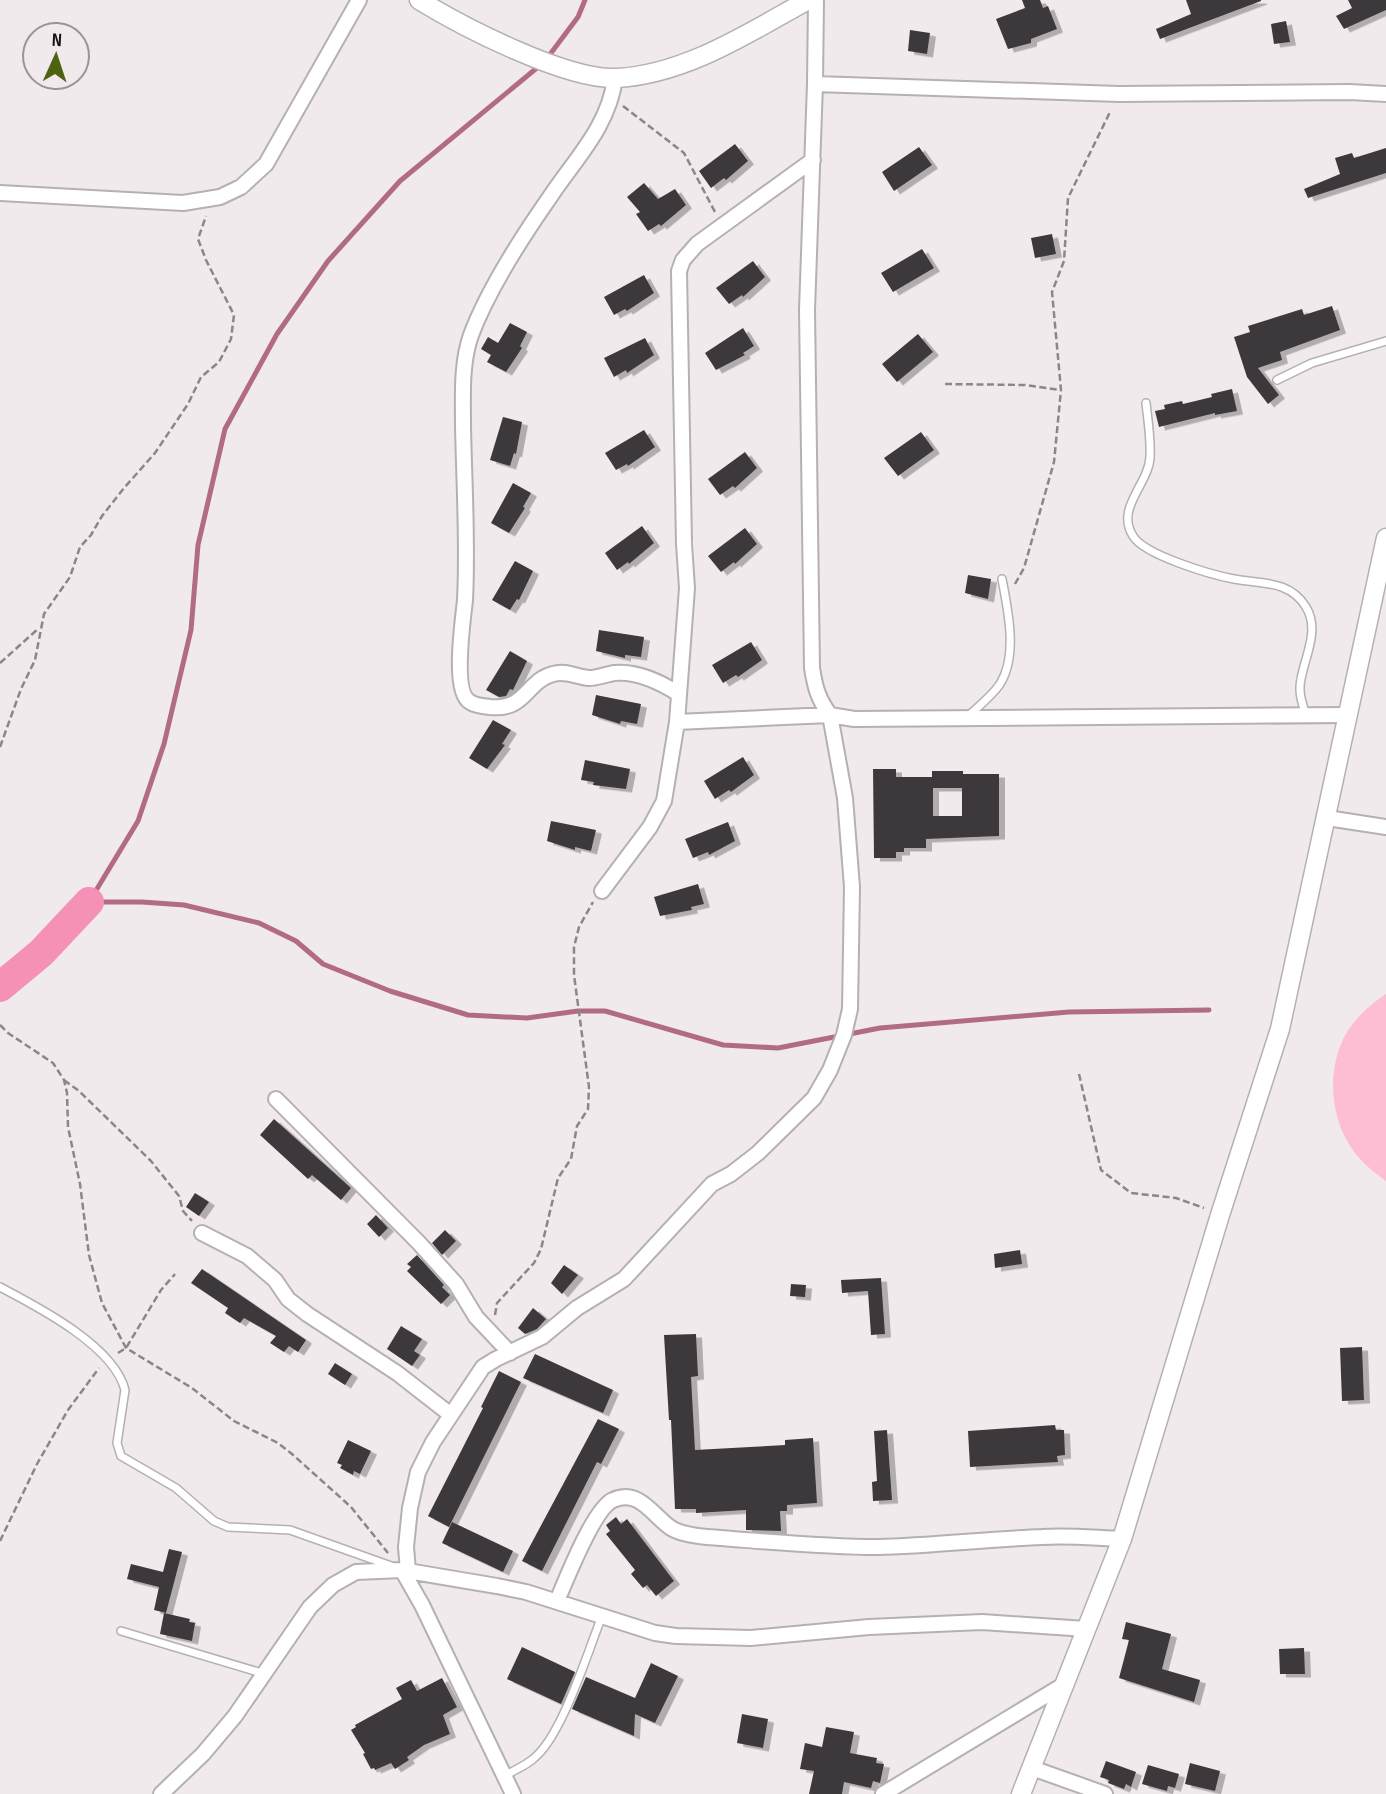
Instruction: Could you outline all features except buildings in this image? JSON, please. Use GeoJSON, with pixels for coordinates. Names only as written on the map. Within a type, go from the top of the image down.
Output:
{"type":"FeatureCollection","features":[{"type":"Feature","properties":{"kind":"street"},"geometry":{"type":"LineString","coordinates":[[0,193],[162,204],[204,201],[241,187],[266,164],[359,0]]}},
{"type":"Feature","properties":{"kind":"street"},"geometry":{"type":"LineString","coordinates":[[419,0],[488,37],[544,60],[580,72],[615,78],[686,62],[743,37],[808,0]]}},
{"type":"Feature","properties":{"kind":"street"},"geometry":{"type":"LineString","coordinates":[[513,1794],[405,1570],[410,1508],[418,1472],[483,1367],[542,1337],[577,1308],[624,1279],[712,1184],[731,1174],[758,1153],[814,1098],[830,1070],[844,1035],[850,1009],[852,887],[845,798],[830,715],[816,693],[812,668],[807,310],[816,84],[816,0]]}},
{"type":"Feature","properties":{"kind":"street"},"geometry":{"type":"LineString","coordinates":[[615,78],[606,115],[587,148],[550,196],[513,255],[470,336],[463,382],[467,558],[461,692],[468,702],[498,708],[513,705],[543,678],[554,673],[594,678],[614,673],[648,677],[679,694]]}},
{"type":"Feature","properties":{"kind":"street"},"geometry":{"type":"LineString","coordinates":[[816,84],[1119,94],[1386,94]]}},
{"type":"Feature","properties":{"kind":"street"},"geometry":{"type":"LineString","coordinates":[[602,891],[650,827],[664,801],[677,722],[687,588],[679,271],[690,251],[813,160]]}},
{"type":"Feature","properties":{"kind":"street"},"geometry":{"type":"LineString","coordinates":[[1021,1794],[1122,1539],[1279,1029],[1386,538]]}},
{"type":"Feature","properties":{"kind":"street"},"geometry":{"type":"LineString","coordinates":[[677,722],[830,715],[854,719],[1348,715]]}},
{"type":"Feature","properties":{"kind":"street"},"geometry":{"type":"LineString","coordinates":[[1327,818],[1386,827]]}},
{"type":"Feature","properties":{"kind":"street"},"geometry":{"type":"LineString","coordinates":[[276,1099],[419,1243],[456,1284],[476,1317],[510,1353]]}},
{"type":"Feature","properties":{"kind":"street"},"geometry":{"type":"LineString","coordinates":[[202,1233],[247,1256],[275,1280],[288,1299],[397,1373],[451,1415]]}},
{"type":"Feature","properties":{"kind":"street"},"geometry":{"type":"LineString","coordinates":[[557,1601],[592,1525],[601,1509],[613,1499],[630,1498],[646,1503],[672,1529],[699,1536],[761,1541],[874,1547],[1044,1536],[1122,1539]]}},
{"type":"Feature","properties":{"kind":"street"},"geometry":{"type":"LineString","coordinates":[[160,1794],[203,1754],[266,1674],[310,1607],[333,1585],[356,1572],[405,1570],[497,1586],[557,1601],[655,1633],[688,1636],[751,1638],[869,1627],[982,1622],[1086,1629]]}},
{"type":"Feature","properties":{"kind":"street"},"geometry":{"type":"LineString","coordinates":[[883,1794],[1065,1684]]}},
{"type":"Feature","properties":{"kind":"street"},"geometry":{"type":"LineString","coordinates":[[1032,1768],[1105,1794]]}},
{"type":"Feature","properties":{"kind":"lane"},"geometry":{"type":"LineString","coordinates":[[1277,380],[1311,363],[1386,341]]}},
{"type":"Feature","properties":{"kind":"lane"},"geometry":{"type":"LineString","coordinates":[[1146,403],[1150,456],[1148,471],[1129,509],[1128,523],[1133,537],[1145,549],[1161,557],[1233,579],[1276,584],[1295,594],[1307,608],[1312,627],[1310,648],[1300,680],[1300,697],[1306,715]]}},
{"type":"Feature","properties":{"kind":"lane"},"geometry":{"type":"LineString","coordinates":[[965,719],[998,687],[1006,673],[1009,660],[1006,598],[1002,579]]}},
{"type":"Feature","properties":{"kind":"lane"},"geometry":{"type":"LineString","coordinates":[[0,1287],[49,1313],[107,1360],[125,1390],[117,1443],[121,1456],[176,1488],[201,1512],[228,1527],[290,1530],[405,1570]]}},
{"type":"Feature","properties":{"kind":"lane"},"geometry":{"type":"LineString","coordinates":[[504,1777],[534,1759],[545,1746],[561,1719],[602,1616]]}},
{"type":"Feature","properties":{"kind":"lane"},"geometry":{"type":"LineString","coordinates":[[121,1631],[266,1674]]}},
{"type":"Feature","properties":{"kind":"path"},"geometry":{"type":"LineString","coordinates":[[1006,598],[1024,568],[1054,462],[1061,390],[1052,292],[1064,261],[1068,198],[1119,94]]}},
{"type":"Feature","properties":{"kind":"path"},"geometry":{"type":"LineString","coordinates":[[612,97],[684,153],[722,225]]}},
{"type":"Feature","properties":{"kind":"path"},"geometry":{"type":"LineString","coordinates":[[0,747],[20,690],[35,660],[44,614],[70,577],[80,547],[117,497],[155,453],[188,404],[201,377],[219,362],[231,339],[234,315],[198,239],[207,214],[220,197]]}},
{"type":"Feature","properties":{"kind":"path"},"geometry":{"type":"LineString","coordinates":[[944,384],[1025,385],[1061,390]]}},
{"type":"Feature","properties":{"kind":"path"},"geometry":{"type":"LineString","coordinates":[[0,663],[40,627]]}},
{"type":"Feature","properties":{"kind":"path"},"geometry":{"type":"LineString","coordinates":[[495,1337],[497,1303],[534,1263],[541,1249],[558,1178],[571,1159],[577,1126],[588,1109],[589,1087],[574,975],[574,947],[579,927],[602,891]]}},
{"type":"Feature","properties":{"kind":"path"},"geometry":{"type":"LineString","coordinates":[[0,1025],[53,1063],[64,1080],[68,1127],[80,1184],[89,1255],[102,1303],[126,1348],[192,1388],[234,1422],[278,1443],[292,1454],[351,1507],[405,1570]]}},
{"type":"Feature","properties":{"kind":"path"},"geometry":{"type":"LineString","coordinates":[[1079,1073],[1101,1170],[1131,1193],[1176,1198],[1220,1214]]}},
{"type":"Feature","properties":{"kind":"path"},"geometry":{"type":"LineString","coordinates":[[64,1080],[79,1091],[151,1161],[179,1196],[183,1211],[202,1233]]}},
{"type":"Feature","properties":{"kind":"path"},"geometry":{"type":"LineString","coordinates":[[0,1541],[37,1464],[68,1410],[93,1374],[107,1360],[126,1348],[161,1290],[175,1274]]}},
{"type":"Feature","properties":{"kind":"shaded area"},"geometry":{"type":"Polygon","coordinates":[[[1386,994],[1386,1181],[1361,1160],[1342,1132],[1333,1081],[1335,1064],[1347,1032],[1365,1011],[1386,994]]]}},
{"type":"Feature","properties":{"kind":"waterway"},"geometry":{"type":"LineString","coordinates":[[551,53],[578,17],[585,0]]}},
{"type":"Feature","properties":{"kind":"waterway"},"geometry":{"type":"LineString","coordinates":[[89,902],[138,821],[164,744],[191,630],[198,545],[225,429],[277,334],[328,261],[400,181],[538,67]]}},
{"type":"Feature","properties":{"kind":"waterway"},"geometry":{"type":"LineString","coordinates":[[89,902],[184,905],[259,923],[296,941],[323,964],[390,991],[468,1015],[527,1018],[578,1011],[605,1011],[723,1045],[778,1048],[880,1028],[1069,1012],[1209,1010]]}},
{"type":"Feature","properties":{"kind":"waterway"},"geometry":{"type":"LineString","coordinates":[[0,987],[41,953],[89,902]]}}]}
